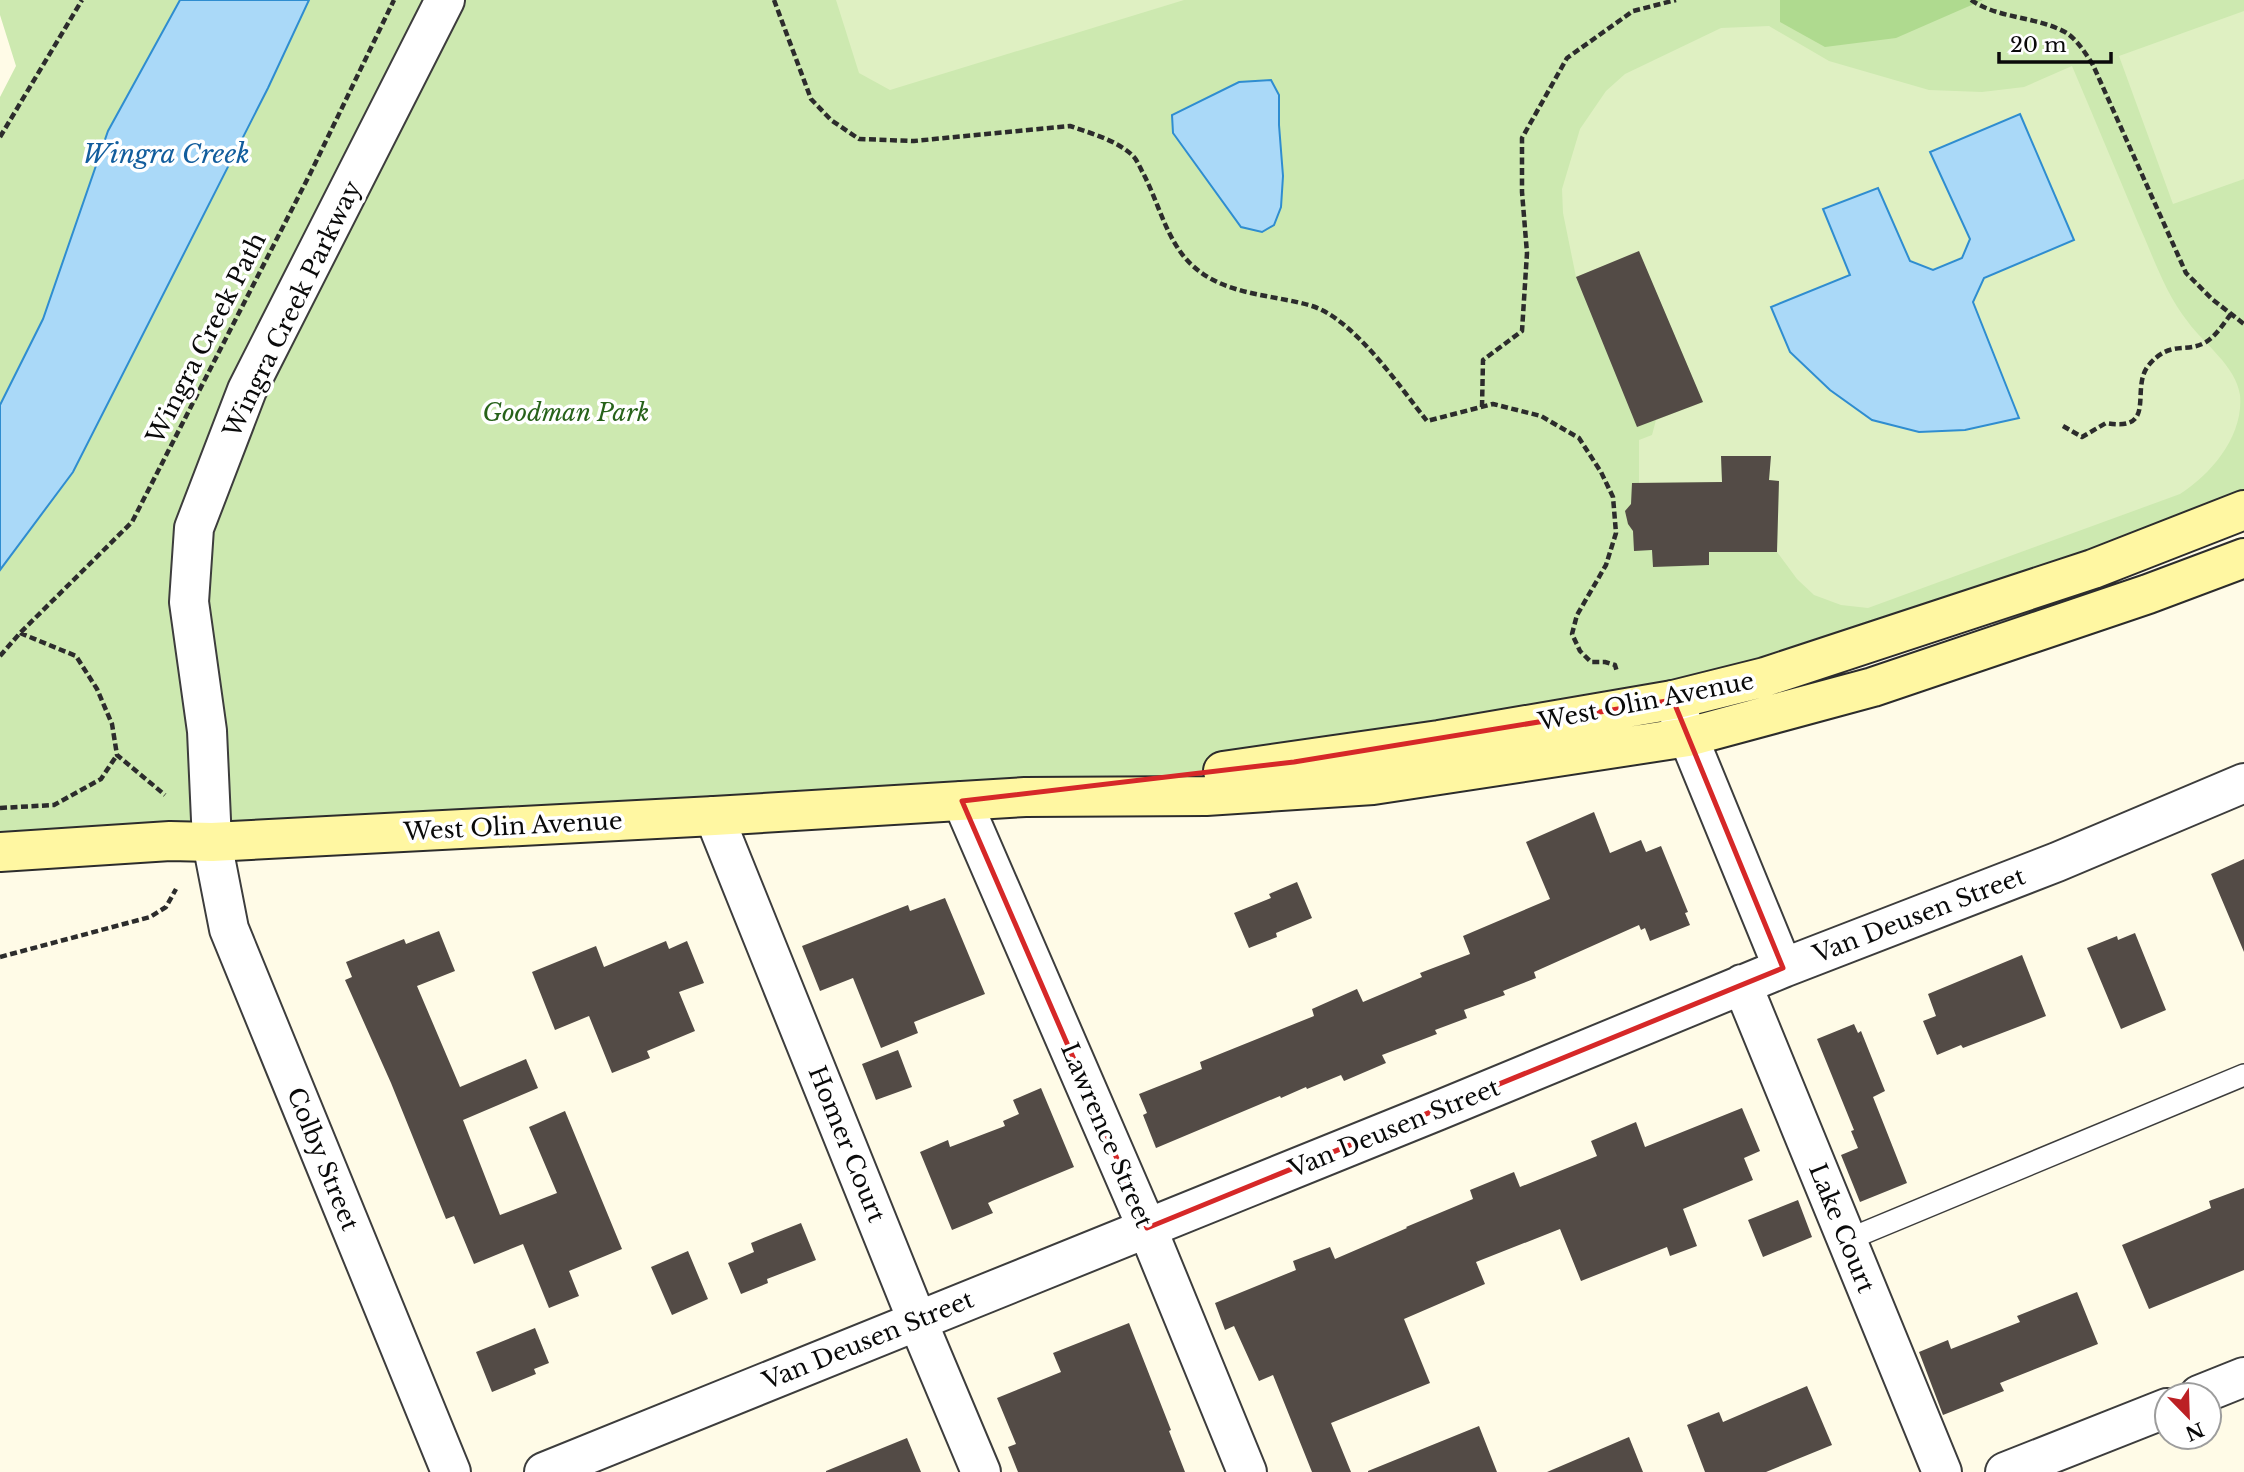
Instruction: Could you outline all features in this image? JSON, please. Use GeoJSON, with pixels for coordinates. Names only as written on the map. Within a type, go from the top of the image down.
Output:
{"type":"FeatureCollection","features":[{"type":"Feature","properties":{"kind":"street","name":"Wingra Creek Parkway"},"geometry":{"type":"LineString","coordinates":[[212,842],[206,731],[189,602],[194,528],[247,390],[445,0]]}},
{"type":"Feature","properties":{"kind":"street","name":"West Olin Avenue"},"geometry":{"type":"LineString","coordinates":[[1026,797],[1439,740],[1673,700],[1765,677],[2068,577],[2244,510]]}},
{"type":"Feature","properties":{"kind":"street","name":"West Olin Avenue"},"geometry":{"type":"LineString","coordinates":[[0,852],[170,841],[212,842],[715,816],[1026,797],[1206,796],[1373,785],[1688,737],[1873,687],[2148,594],[2244,558]]}},
{"type":"Feature","properties":{"kind":"street"},"geometry":{"type":"LineString","coordinates":[[1673,700],[1783,968]]}},
{"type":"Feature","properties":{"kind":"street","name":"Van Deusen Street"},"geometry":{"type":"LineString","coordinates":[[544,1472],[1437,1111],[1742,984],[2057,862],[2244,783]]}},
{"type":"Feature","properties":{"kind":"street","name":"Lawrence Street"},"geometry":{"type":"LineString","coordinates":[[962,801],[1147,1228],[1247,1472]]}},
{"type":"Feature","properties":{"kind":"street","name":"Homer Court"},"geometry":{"type":"LineString","coordinates":[[715,816],[917,1320],[981,1472]]}},
{"type":"Feature","properties":{"kind":"street","name":"Colby Street"},"geometry":{"type":"LineString","coordinates":[[212,842],[229,929],[451,1472]]}},
{"type":"Feature","properties":{"kind":"street","name":"Lake Court"},"geometry":{"type":"LineString","coordinates":[[1742,984],[1942,1472]]}},
{"type":"Feature","properties":{"kind":"street"},"geometry":{"type":"LineString","coordinates":[[2223,1385],[2244,1377]]}},
{"type":"Feature","properties":{"kind":"street"},"geometry":{"type":"LineString","coordinates":[[2005,1472],[2153,1414]]}},
{"type":"Feature","properties":{"kind":"lane"},"geometry":{"type":"LineString","coordinates":[[1847,1240],[2244,1076]]}},
{"type":"Feature","properties":{"kind":"path"},"geometry":{"type":"LineString","coordinates":[[0,137],[82,0]]}},
{"type":"Feature","properties":{"kind":"path","name":"Wingra Creek Path"},"geometry":{"type":"LineString","coordinates":[[0,656],[132,522],[311,172],[394,0]]}},
{"type":"Feature","properties":{"kind":"path"},"geometry":{"type":"LineString","coordinates":[[774,0],[811,99],[831,120],[859,139],[914,141],[1070,126],[1093,134],[1133,156],[1179,251],[1194,267],[1217,282],[1250,293],[1314,307],[1336,320],[1358,336],[1427,421],[1493,404],[1541,416],[1579,438],[1613,497],[1616,533],[1606,565],[1577,615],[1572,634],[1580,651],[1591,662],[1615,665],[1618,674]]}},
{"type":"Feature","properties":{"kind":"path"},"geometry":{"type":"LineString","coordinates":[[1482,407],[1483,360],[1522,331],[1527,253],[1522,192],[1522,138],[1567,58],[1633,11],[1676,0]]}},
{"type":"Feature","properties":{"kind":"path"},"geometry":{"type":"LineString","coordinates":[[1971,0],[1984,9],[2066,33],[2083,49],[2093,65],[2186,273],[2244,324]]}},
{"type":"Feature","properties":{"kind":"path"},"geometry":{"type":"LineString","coordinates":[[2063,426],[2082,437],[2106,423],[2119,425],[2132,421],[2141,411],[2144,372],[2157,356],[2176,347],[2200,345],[2208,341],[2231,314]]}},
{"type":"Feature","properties":{"kind":"path"},"geometry":{"type":"LineString","coordinates":[[20,633],[76,656],[97,690],[112,724],[117,755],[165,795]]}},
{"type":"Feature","properties":{"kind":"path"},"geometry":{"type":"LineString","coordinates":[[0,808],[54,805],[101,779],[117,755]]}},
{"type":"Feature","properties":{"kind":"path"},"geometry":{"type":"LineString","coordinates":[[0,957],[150,916],[166,907],[176,889]]}},
{"type":"Feature","properties":{"kind":"highlighted area"},"geometry":{"type":"Polygon","coordinates":[[[1673,700],[1783,968],[1147,1228],[962,801],[1294,762],[1673,700]]]}},
{"type":"Feature","properties":{"kind":"green space"},"geometry":{"type":"Polygon","coordinates":[[[0,0],[180,0],[108,131],[43,319],[0,405],[0,97],[16,66],[0,15],[0,0]]]}},
{"type":"Feature","properties":{"kind":"green space","name":"Goodman Park"},"geometry":{"type":"Polygon","coordinates":[[[309,0],[2244,0],[2244,510],[1765,677],[1294,762],[1025,797],[0,852],[0,570],[73,472],[268,88],[309,0]]]}},
{"type":"Feature","properties":{"kind":"green space"},"geometry":{"type":"Polygon","coordinates":[[[836,0],[1184,0],[890,90],[859,73],[836,0]]]}},
{"type":"Feature","properties":{"kind":"green space"},"geometry":{"type":"Polygon","coordinates":[[[1780,0],[1983,0],[1896,38],[1825,47],[1780,22],[1780,0]]]}},
{"type":"Feature","properties":{"kind":"green space"},"geometry":{"type":"Polygon","coordinates":[[[2244,11],[2244,179],[2173,204],[2119,56],[2244,11]]]}},
{"type":"Feature","properties":{"kind":"green space"},"geometry":{"type":"Polygon","coordinates":[[[1769,26],[1829,61],[1929,90],[1982,92],[2024,87],[2072,66],[2166,287],[2188,322],[2226,365],[2237,384],[2240,410],[2237,425],[2224,452],[2203,476],[2180,494],[1868,608],[1841,605],[1814,595],[1797,579],[1777,552],[1779,481],[1769,480],[1770,456],[1721,456],[1722,482],[1639,483],[1639,440],[1652,435],[1656,420],[1703,402],[1639,252],[1576,277],[1563,213],[1562,189],[1580,129],[1606,91],[1625,74],[1721,28],[1769,26]]]}},
{"type":"Feature","properties":{"kind":"water","name":"Wingra Creek"},"geometry":{"type":"Polygon","coordinates":[[[180,0],[309,0],[268,88],[73,472],[0,570],[0,405],[43,319],[108,131],[180,0]]]}},
{"type":"Feature","properties":{"kind":"water"},"geometry":{"type":"Polygon","coordinates":[[[1271,80],[1279,95],[1283,176],[1281,207],[1274,225],[1262,232],[1241,227],[1173,133],[1172,115],[1239,82],[1271,80]]]}},
{"type":"Feature","properties":{"kind":"water"},"geometry":{"type":"Polygon","coordinates":[[[2020,114],[2074,240],[1984,278],[1973,302],[2019,418],[1965,430],[1919,432],[1872,420],[1830,390],[1790,352],[1771,307],[1850,275],[1823,209],[1878,188],[1910,261],[1933,270],[1962,258],[1970,239],[1930,152],[2020,114]]]}},
{"type":"Feature","properties":{"kind":"building"},"geometry":{"type":"Polygon","coordinates":[[[1639,251],[1703,402],[1637,427],[1576,277],[1639,251]]]}},
{"type":"Feature","properties":{"kind":"building"},"geometry":{"type":"Polygon","coordinates":[[[1721,456],[1771,456],[1769,480],[1779,481],[1777,552],[1709,552],[1709,565],[1653,567],[1652,550],[1634,551],[1633,531],[1625,511],[1631,504],[1632,483],[1722,482],[1721,456]]]}},
{"type":"Feature","properties":{"kind":"building"},"geometry":{"type":"Polygon","coordinates":[[[1594,812],[1610,853],[1641,840],[1646,852],[1661,846],[1688,912],[1685,913],[1690,925],[1650,941],[1645,928],[1641,930],[1639,925],[1534,972],[1536,978],[1503,991],[1505,995],[1464,1010],[1467,1018],[1435,1030],[1437,1034],[1382,1055],[1386,1063],[1344,1081],[1341,1075],[1281,1098],[1280,1096],[1156,1148],[1143,1115],[1147,1113],[1139,1094],[1202,1069],[1200,1062],[1314,1016],[1312,1009],[1357,989],[1363,1002],[1422,977],[1420,973],[1470,954],[1463,936],[1550,899],[1526,842],[1594,812]]]}},
{"type":"Feature","properties":{"kind":"building"},"geometry":{"type":"Polygon","coordinates":[[[2244,859],[2244,952],[2211,874],[2244,859]]]}},
{"type":"Feature","properties":{"kind":"building"},"geometry":{"type":"Polygon","coordinates":[[[1297,882],[1312,918],[1276,933],[1277,937],[1249,948],[1234,913],[1271,898],[1269,894],[1297,882]]]}},
{"type":"Feature","properties":{"kind":"building"},"geometry":{"type":"Polygon","coordinates":[[[945,898],[985,994],[914,1022],[918,1033],[881,1048],[853,978],[820,991],[802,946],[908,905],[910,911],[945,898]]]}},
{"type":"Feature","properties":{"kind":"building"},"geometry":{"type":"Polygon","coordinates":[[[439,931],[455,971],[417,986],[460,1087],[526,1059],[538,1088],[463,1120],[500,1215],[557,1193],[529,1127],[565,1111],[622,1249],[569,1271],[579,1296],[549,1308],[523,1244],[474,1264],[454,1216],[446,1219],[391,1083],[345,980],[352,977],[346,962],[404,939],[406,944],[439,931]]]}},
{"type":"Feature","properties":{"kind":"building"},"geometry":{"type":"Polygon","coordinates":[[[2135,933],[2166,1010],[2121,1029],[2087,948],[2117,936],[2118,940],[2135,933]]]}},
{"type":"Feature","properties":{"kind":"building"},"geometry":{"type":"Polygon","coordinates":[[[666,941],[669,949],[687,941],[704,983],[679,992],[695,1031],[647,1051],[650,1058],[612,1073],[589,1016],[555,1030],[532,972],[596,946],[604,967],[666,941]]]}},
{"type":"Feature","properties":{"kind":"building"},"geometry":{"type":"Polygon","coordinates":[[[2022,955],[2046,1016],[1963,1048],[1961,1045],[1937,1055],[1923,1021],[1936,1016],[1928,994],[2022,955]]]}},
{"type":"Feature","properties":{"kind":"building"},"geometry":{"type":"Polygon","coordinates":[[[1854,1024],[1858,1033],[1861,1031],[1885,1091],[1873,1097],[1907,1183],[1860,1202],[1841,1155],[1858,1148],[1851,1131],[1854,1130],[1817,1039],[1854,1024]]]}},
{"type":"Feature","properties":{"kind":"building"},"geometry":{"type":"Polygon","coordinates":[[[898,1050],[912,1087],[876,1100],[862,1064],[898,1050]]]}},
{"type":"Feature","properties":{"kind":"building"},"geometry":{"type":"Polygon","coordinates":[[[1041,1088],[1074,1167],[988,1203],[993,1213],[952,1230],[920,1152],[948,1140],[950,1147],[1005,1126],[1003,1121],[1019,1114],[1013,1100],[1041,1088]]]}},
{"type":"Feature","properties":{"kind":"building"},"geometry":{"type":"Polygon","coordinates":[[[1742,1108],[1760,1151],[1744,1158],[1753,1180],[1683,1209],[1697,1246],[1670,1256],[1667,1247],[1581,1281],[1560,1229],[1476,1262],[1485,1284],[1404,1319],[1430,1383],[1331,1423],[1351,1472],[1312,1472],[1273,1375],[1259,1381],[1234,1326],[1225,1330],[1215,1303],[1296,1270],[1293,1261],[1330,1247],[1335,1259],[1407,1228],[1473,1199],[1470,1190],[1514,1172],[1520,1187],[1597,1156],[1591,1141],[1636,1122],[1645,1147],[1742,1108]]]}},
{"type":"Feature","properties":{"kind":"building"},"geometry":{"type":"Polygon","coordinates":[[[2244,1188],[2244,1270],[2149,1309],[2122,1245],[2211,1208],[2209,1201],[2244,1188]]]}},
{"type":"Feature","properties":{"kind":"building"},"geometry":{"type":"Polygon","coordinates":[[[1798,1200],[1812,1237],[1763,1257],[1748,1220],[1798,1200]]]}},
{"type":"Feature","properties":{"kind":"building"},"geometry":{"type":"Polygon","coordinates":[[[801,1223],[816,1260],[767,1279],[768,1283],[741,1294],[728,1263],[754,1252],[751,1243],[801,1223]]]}},
{"type":"Feature","properties":{"kind":"building"},"geometry":{"type":"Polygon","coordinates":[[[688,1251],[708,1299],[672,1315],[651,1267],[688,1251]]]}},
{"type":"Feature","properties":{"kind":"building"},"geometry":{"type":"Polygon","coordinates":[[[2077,1292],[2098,1344],[2000,1383],[2004,1391],[1943,1415],[1919,1352],[1948,1340],[1951,1349],[2020,1322],[2017,1316],[2077,1292]]]}},
{"type":"Feature","properties":{"kind":"building"},"geometry":{"type":"Polygon","coordinates":[[[1129,1323],[1185,1472],[1018,1472],[1008,1447],[1016,1444],[997,1398],[1061,1372],[1053,1353],[1129,1323]]]}},
{"type":"Feature","properties":{"kind":"building"},"geometry":{"type":"Polygon","coordinates":[[[535,1328],[549,1363],[534,1369],[536,1374],[492,1392],[476,1352],[535,1328]]]}},
{"type":"Feature","properties":{"kind":"building"},"geometry":{"type":"Polygon","coordinates":[[[1807,1386],[1832,1445],[1766,1472],[1705,1472],[1687,1425],[1719,1412],[1723,1422],[1807,1386]]]}},
{"type":"Feature","properties":{"kind":"building"},"geometry":{"type":"Polygon","coordinates":[[[1479,1426],[1497,1472],[1368,1472],[1368,1471],[1479,1426]]]}},
{"type":"Feature","properties":{"kind":"building"},"geometry":{"type":"Polygon","coordinates":[[[1629,1437],[1643,1472],[1547,1472],[1629,1437]]]}},
{"type":"Feature","properties":{"kind":"building"},"geometry":{"type":"Polygon","coordinates":[[[907,1438],[921,1472],[826,1472],[826,1471],[907,1438]]]}}]}
